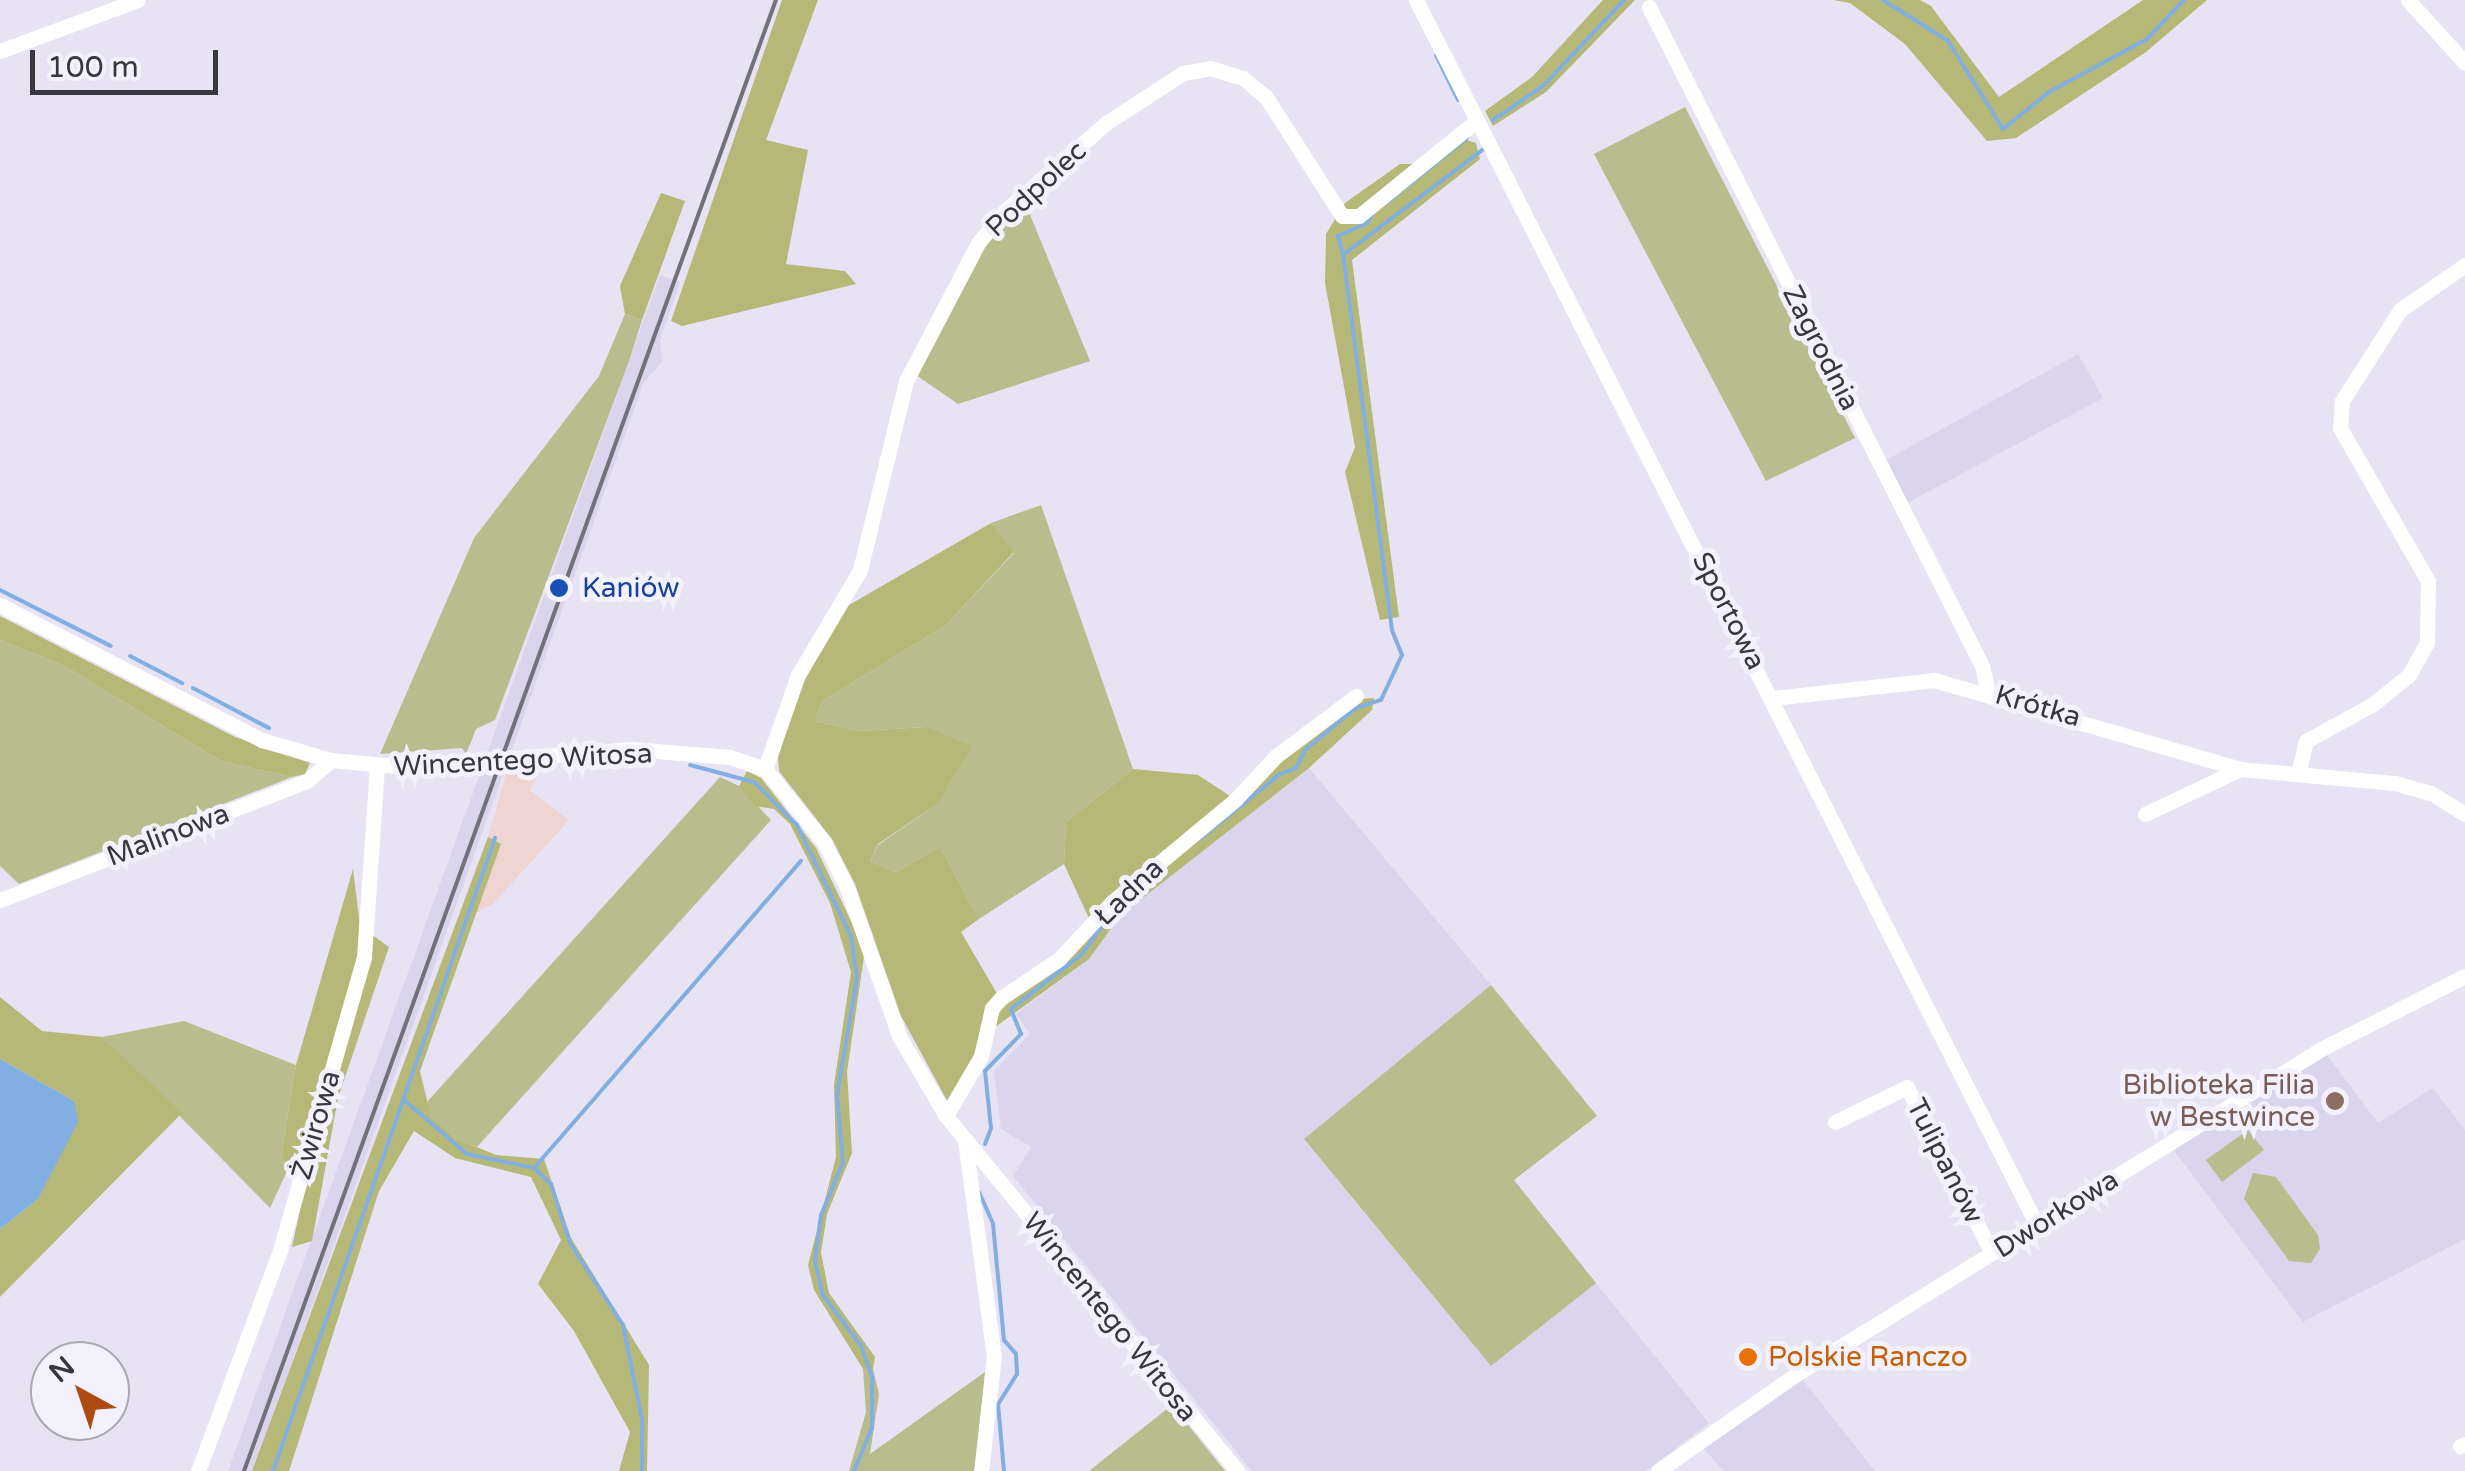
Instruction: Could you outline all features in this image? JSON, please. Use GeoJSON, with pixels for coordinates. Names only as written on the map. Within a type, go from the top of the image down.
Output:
{"type":"FeatureCollection","features":[{"type":"Feature","properties":{"kind":"street"},"geometry":{"type":"LineString","coordinates":[[0,52],[138,0]]}},
{"type":"Feature","properties":{"kind":"street","name":"Sportowa"},"geometry":{"type":"LineString","coordinates":[[1416,0],[1773,698],[2036,1225]]}},
{"type":"Feature","properties":{"kind":"street"},"geometry":{"type":"LineString","coordinates":[[2408,0],[2465,63]]}},
{"type":"Feature","properties":{"kind":"street","name":"Zagrodnia"},"geometry":{"type":"LineString","coordinates":[[1649,7],[1982,666],[1988,691]]}},
{"type":"Feature","properties":{"kind":"street","name":"Podpolec"},"geometry":{"type":"LineString","coordinates":[[765,769],[798,675],[860,570],[906,380],[978,242],[1004,212],[1106,123],[1183,72],[1210,68],[1243,78],[1266,97],[1342,216],[1359,216],[1477,120]]}},
{"type":"Feature","properties":{"kind":"street"},"geometry":{"type":"LineString","coordinates":[[2298,772],[2306,741],[2373,704],[2409,675],[2427,643],[2428,581],[2340,428],[2342,401],[2400,310],[2465,265]]}},
{"type":"Feature","properties":{"kind":"street","name":"Wincentego Witosa"},"geometry":{"type":"LineString","coordinates":[[0,605],[262,740],[331,760],[377,768],[632,749],[730,758],[765,769],[824,842],[848,890],[900,1036],[946,1116],[1238,1471]]}},
{"type":"Feature","properties":{"kind":"street","name":"Krótka"},"geometry":{"type":"LineString","coordinates":[[1773,698],[1909,678],[1988,691],[2240,769],[2395,783],[2431,793],[2465,814]]}},
{"type":"Feature","properties":{"kind":"street","name":"Ładna"},"geometry":{"type":"LineString","coordinates":[[946,1116],[981,1056],[992,1008],[1001,998],[1059,960],[1112,902],[1236,799],[1276,756],[1356,696]]}},
{"type":"Feature","properties":{"kind":"street","name":"Malinowa"},"geometry":{"type":"LineString","coordinates":[[0,900],[306,781],[331,760]]}},
{"type":"Feature","properties":{"kind":"street","name":"Żwirowa"},"geometry":{"type":"LineString","coordinates":[[198,1471],[280,1250],[364,957],[377,768]]}},
{"type":"Feature","properties":{"kind":"street"},"geometry":{"type":"LineString","coordinates":[[2145,814],[2240,769]]}},
{"type":"Feature","properties":{"kind":"street","name":"Dworkowa"},"geometry":{"type":"LineString","coordinates":[[1658,1471],[1718,1425],[2322,1048],[2465,976]]}},
{"type":"Feature","properties":{"kind":"street","name":"Tulipanów"},"geometry":{"type":"LineString","coordinates":[[1835,1122],[1907,1087],[1992,1254]]}},
{"type":"Feature","properties":{"kind":"street"},"geometry":{"type":"LineString","coordinates":[[965,1140],[994,1356],[981,1471]]}},
{"type":"Feature","properties":{"kind":"shaded area"},"geometry":{"type":"Polygon","coordinates":[[[660,275],[680,282],[660,340],[662,362],[644,382],[253,1471],[228,1471],[660,275]]]}},
{"type":"Feature","properties":{"kind":"shaded area"},"geometry":{"type":"Polygon","coordinates":[[[2078,354],[2103,398],[1907,503],[1886,460],[2078,354]]]}},
{"type":"Feature","properties":{"kind":"shaded area"},"geometry":{"type":"Polygon","coordinates":[[[1309,768],[1491,985],[1304,1140],[1491,1366],[1596,1283],[1709,1423],[1646,1471],[1252,1471],[1013,1176],[1031,1147],[1001,1129],[994,1071],[1030,1034],[1016,1014],[1089,959],[1121,915],[1309,768]]]}},
{"type":"Feature","properties":{"kind":"shaded area"},"geometry":{"type":"Polygon","coordinates":[[[542,769],[530,790],[569,820],[493,904],[476,913],[500,845],[488,837],[506,774],[542,769]]]}},
{"type":"Feature","properties":{"kind":"shaded area"},"geometry":{"type":"Polygon","coordinates":[[[2327,1055],[2378,1123],[2433,1088],[2465,1130],[2465,1239],[2303,1322],[2173,1149],[2327,1055]]]}},
{"type":"Feature","properties":{"kind":"shaded area"},"geometry":{"type":"Polygon","coordinates":[[[1802,1379],[1875,1471],[1724,1471],[1703,1448],[1802,1379]]]}},
{"type":"Feature","properties":{"kind":"green space"},"geometry":{"type":"Polygon","coordinates":[[[782,0],[818,0],[766,140],[808,150],[786,264],[845,271],[856,284],[682,326],[671,321],[782,0]]]}},
{"type":"Feature","properties":{"kind":"green space"},"geometry":{"type":"Polygon","coordinates":[[[1603,0],[1635,0],[1546,92],[1493,126],[1485,111],[1532,77],[1603,0]]]}},
{"type":"Feature","properties":{"kind":"green space"},"geometry":{"type":"Polygon","coordinates":[[[1834,0],[1920,0],[1931,6],[1999,97],[2143,0],[2207,0],[2146,52],[2016,138],[1987,141],[1905,44],[1850,3],[1834,0]]]}},
{"type":"Feature","properties":{"kind":"green space"},"geometry":{"type":"Polygon","coordinates":[[[1685,107],[1855,438],[1766,481],[1594,154],[1685,107]]]}},
{"type":"Feature","properties":{"kind":"green space"},"geometry":{"type":"Polygon","coordinates":[[[1461,138],[1476,143],[1480,159],[1352,260],[1399,617],[1380,620],[1345,472],[1355,447],[1325,283],[1326,234],[1345,203],[1400,164],[1432,164],[1461,138]]]}},
{"type":"Feature","properties":{"kind":"green space"},"geometry":{"type":"Polygon","coordinates":[[[661,193],[685,201],[642,320],[625,314],[620,286],[661,193]]]}},
{"type":"Feature","properties":{"kind":"green space"},"geometry":{"type":"Polygon","coordinates":[[[1024,200],[1090,361],[958,404],[916,375],[982,245],[1024,200]]]}},
{"type":"Feature","properties":{"kind":"green space"},"geometry":{"type":"Polygon","coordinates":[[[625,314],[642,320],[629,361],[495,720],[476,729],[466,754],[462,748],[380,754],[474,538],[599,376],[625,314]]]}},
{"type":"Feature","properties":{"kind":"green space"},"geometry":{"type":"Polygon","coordinates":[[[1041,505],[1133,769],[1066,822],[1064,864],[979,919],[940,847],[896,872],[870,861],[878,845],[937,804],[926,727],[859,731],[815,721],[822,701],[945,626],[1014,553],[991,523],[1041,505]]]}},
{"type":"Feature","properties":{"kind":"green space"},"geometry":{"type":"Polygon","coordinates":[[[991,523],[1014,552],[945,626],[822,701],[815,721],[859,731],[926,727],[972,746],[937,804],[878,844],[870,861],[896,872],[940,847],[979,919],[961,932],[999,997],[978,1055],[949,1104],[901,1016],[855,884],[832,839],[779,771],[778,758],[802,675],[837,612],[991,523]]]}},
{"type":"Feature","properties":{"kind":"green space"},"geometry":{"type":"Polygon","coordinates":[[[0,616],[235,737],[310,763],[305,774],[292,777],[221,761],[63,665],[0,640],[0,616]]]}},
{"type":"Feature","properties":{"kind":"green space"},"geometry":{"type":"Polygon","coordinates":[[[0,640],[63,665],[221,761],[292,777],[19,884],[0,866],[0,640]]]}},
{"type":"Feature","properties":{"kind":"green space"},"geometry":{"type":"Polygon","coordinates":[[[1374,698],[1372,710],[1309,768],[1121,915],[1089,959],[991,1030],[996,1009],[1279,758],[1359,699],[1374,698]]]}},
{"type":"Feature","properties":{"kind":"green space"},"geometry":{"type":"Polygon","coordinates":[[[1133,769],[1198,775],[1233,798],[1092,925],[1064,864],[1066,822],[1133,769]]]}},
{"type":"Feature","properties":{"kind":"green space"},"geometry":{"type":"Polygon","coordinates":[[[747,771],[761,778],[816,848],[865,950],[847,1072],[852,1153],[827,1214],[821,1253],[829,1293],[875,1357],[873,1369],[863,1369],[814,1290],[808,1265],[836,1157],[834,1085],[851,972],[830,903],[790,824],[774,809],[755,806],[739,786],[747,771]]]}},
{"type":"Feature","properties":{"kind":"green space"},"geometry":{"type":"Polygon","coordinates":[[[720,777],[739,786],[771,820],[477,1147],[455,1138],[431,1118],[427,1102],[720,777]]]}},
{"type":"Feature","properties":{"kind":"green space"},"geometry":{"type":"Polygon","coordinates":[[[488,837],[501,844],[420,1071],[431,1117],[455,1138],[496,1155],[544,1159],[571,1238],[649,1365],[647,1471],[619,1471],[630,1432],[574,1331],[538,1284],[561,1240],[531,1177],[455,1158],[414,1131],[379,1191],[289,1471],[252,1471],[488,837]]]}},
{"type":"Feature","properties":{"kind":"green space"},"geometry":{"type":"Polygon","coordinates":[[[353,869],[360,926],[389,947],[338,1098],[312,1241],[292,1247],[304,1192],[281,1157],[296,1065],[353,869]]]}},
{"type":"Feature","properties":{"kind":"green space"},"geometry":{"type":"Polygon","coordinates":[[[1491,985],[1597,1116],[1514,1180],[1596,1283],[1491,1366],[1304,1139],[1491,985]]]}},
{"type":"Feature","properties":{"kind":"green space"},"geometry":{"type":"Polygon","coordinates":[[[0,997],[42,1031],[102,1037],[182,1113],[0,1297],[0,1229],[38,1199],[74,1101],[0,1059],[0,997]]]}},
{"type":"Feature","properties":{"kind":"green space"},"geometry":{"type":"Polygon","coordinates":[[[184,1021],[296,1065],[281,1157],[288,1169],[270,1208],[102,1037],[184,1021]]]}},
{"type":"Feature","properties":{"kind":"green space"},"geometry":{"type":"Polygon","coordinates":[[[2248,1130],[2264,1150],[2222,1182],[2206,1160],[2248,1130]]]}},
{"type":"Feature","properties":{"kind":"green space"},"geometry":{"type":"Polygon","coordinates":[[[2253,1173],[2276,1177],[2318,1235],[2320,1249],[2311,1263],[2289,1261],[2244,1199],[2253,1173]]]}},
{"type":"Feature","properties":{"kind":"green space"},"geometry":{"type":"Polygon","coordinates":[[[863,1369],[873,1369],[879,1394],[870,1454],[985,1372],[976,1471],[849,1471],[866,1412],[863,1369]]]}},
{"type":"Feature","properties":{"kind":"green space"},"geometry":{"type":"Polygon","coordinates":[[[1172,1405],[1225,1471],[1089,1471],[1172,1405]]]}},
{"type":"Feature","properties":{"kind":"water"},"geometry":{"type":"Polygon","coordinates":[[[0,1059],[74,1101],[78,1122],[38,1199],[0,1229],[0,1059]]]}},
{"type":"Feature","properties":{"kind":"waterway"},"geometry":{"type":"LineString","coordinates":[[1493,120],[1543,86],[1624,0]]}},
{"type":"Feature","properties":{"kind":"waterway"},"geometry":{"type":"LineString","coordinates":[[1883,0],[1948,41],[2003,129],[2049,92],[2147,39],[2184,0]]}},
{"type":"Feature","properties":{"kind":"waterway"},"geometry":{"type":"LineString","coordinates":[[1436,55],[1458,100]]}},
{"type":"Feature","properties":{"kind":"waterway"},"geometry":{"type":"LineString","coordinates":[[1385,204],[1467,138]]}},
{"type":"Feature","properties":{"kind":"waterway"},"geometry":{"type":"LineString","coordinates":[[1201,838],[1280,774],[1296,768],[1305,750],[1356,708],[1381,700],[1402,655],[1392,630],[1343,255],[1485,148]]}},
{"type":"Feature","properties":{"kind":"waterway"},"geometry":{"type":"LineString","coordinates":[[1343,255],[1338,236],[1367,223],[1373,213]]}},
{"type":"Feature","properties":{"kind":"waterway"},"geometry":{"type":"LineString","coordinates":[[0,590],[111,646]]}},
{"type":"Feature","properties":{"kind":"waterway"},"geometry":{"type":"LineString","coordinates":[[130,656],[182,683]]}},
{"type":"Feature","properties":{"kind":"waterway"},"geometry":{"type":"LineString","coordinates":[[193,688],[269,728]]}},
{"type":"Feature","properties":{"kind":"waterway"},"geometry":{"type":"LineString","coordinates":[[690,765],[754,782],[797,825],[851,936],[857,978],[837,1095],[843,1162],[821,1215],[815,1261],[823,1295],[861,1346],[872,1377],[872,1428],[854,1471]]}},
{"type":"Feature","properties":{"kind":"waterway"},"geometry":{"type":"LineString","coordinates":[[273,1471],[495,838]]}},
{"type":"Feature","properties":{"kind":"waterway"},"geometry":{"type":"LineString","coordinates":[[534,1168],[801,861]]}},
{"type":"Feature","properties":{"kind":"waterway"},"geometry":{"type":"LineString","coordinates":[[985,1144],[991,1128],[985,1071],[1021,1034],[1011,1009],[1082,954],[1110,915]]}},
{"type":"Feature","properties":{"kind":"waterway"},"geometry":{"type":"LineString","coordinates":[[403,1099],[467,1154],[534,1168],[551,1184],[570,1243],[623,1325],[642,1420],[642,1471]]}},
{"type":"Feature","properties":{"kind":"waterway"},"geometry":{"type":"LineString","coordinates":[[979,1192],[993,1224],[1004,1340],[1016,1354],[1017,1374],[998,1404],[1004,1471]]}},
{"type":"Feature","properties":{"kind":"railway"},"geometry":{"type":"LineString","coordinates":[[244,1471],[776,0]]}},
{"type":"Feature","properties":{"kind":"place","name":"Kaniów"},"geometry":{"type":"Point","coordinates":[559,588]}},
{"type":"Feature","properties":{"kind":"place","name":"Biblioteka Filia w Bestwince"},"geometry":{"type":"Point","coordinates":[2335,1101]}},
{"type":"Feature","properties":{"kind":"place","name":"Polskie Ranczo"},"geometry":{"type":"Point","coordinates":[1748,1357]}}]}
